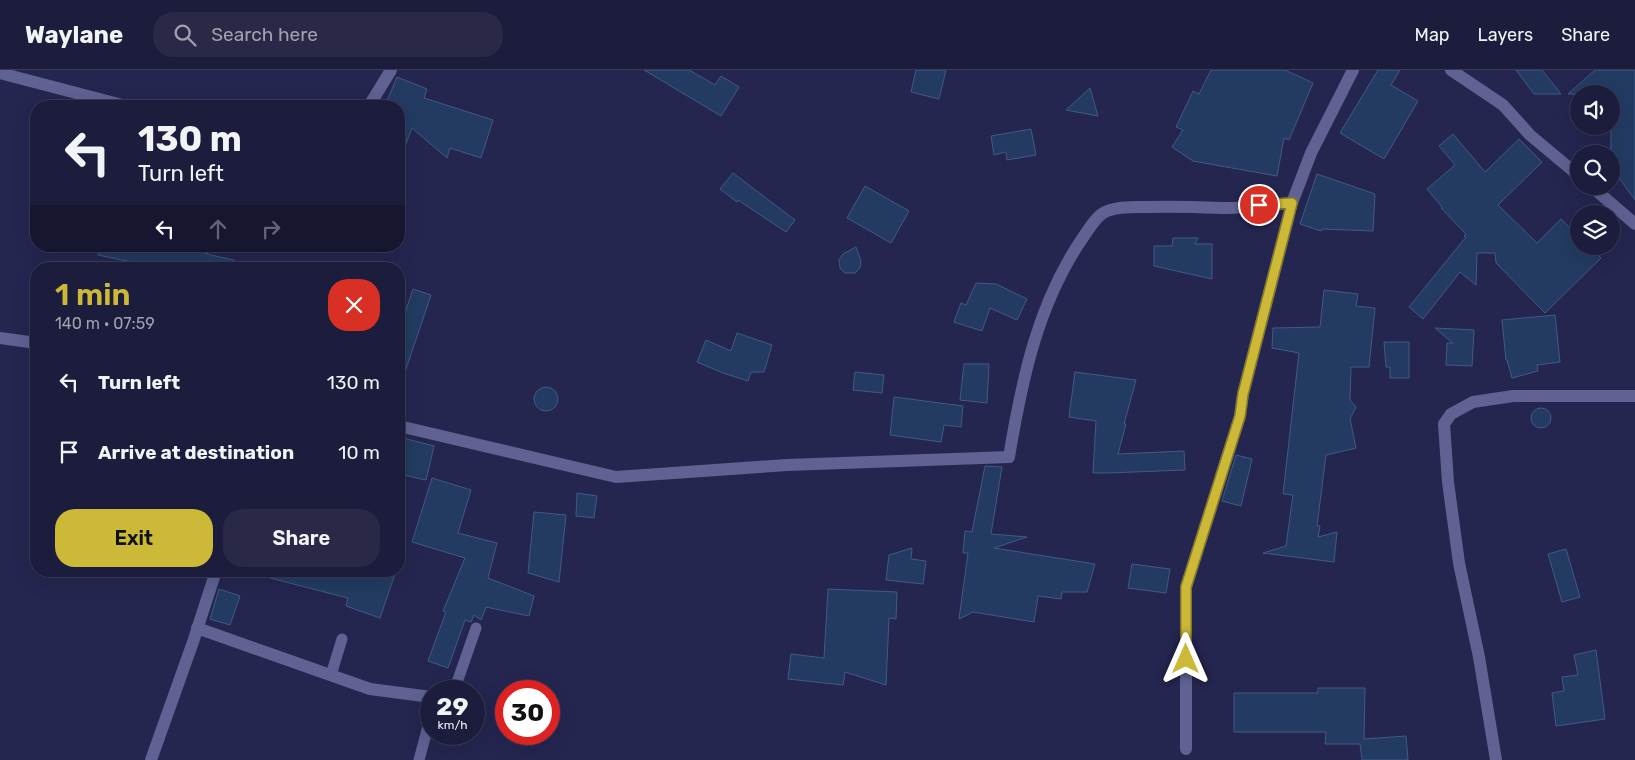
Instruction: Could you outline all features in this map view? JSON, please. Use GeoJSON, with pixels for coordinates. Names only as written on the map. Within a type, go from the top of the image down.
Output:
{"type":"FeatureCollection","features":[{"type":"Feature","properties":{"kind":"street"},"geometry":{"type":"LineString","coordinates":[[373,100],[391,70]]}},
{"type":"Feature","properties":{"kind":"street"},"geometry":{"type":"LineString","coordinates":[[1186,749],[1186,587],[1240,416],[1243,394],[1292,203],[1311,153],[1353,70]]}},
{"type":"Feature","properties":{"kind":"street"},"geometry":{"type":"LineString","coordinates":[[1452,70],[1503,106],[1530,134],[1570,168]]}},
{"type":"Feature","properties":{"kind":"street"},"geometry":{"type":"LineString","coordinates":[[0,74],[102,100]]}},
{"type":"Feature","properties":{"kind":"street"},"geometry":{"type":"LineString","coordinates":[[1601,195],[1635,224]]}},
{"type":"Feature","properties":{"kind":"street"},"geometry":{"type":"LineString","coordinates":[[405,427],[616,477],[787,465],[1009,457],[1026,370],[1042,315],[1059,278],[1078,245],[1093,223],[1104,212],[1131,207],[1187,206],[1225,208],[1292,203]]}},
{"type":"Feature","properties":{"kind":"street"},"geometry":{"type":"LineString","coordinates":[[0,338],[30,341]]}},
{"type":"Feature","properties":{"kind":"street"},"geometry":{"type":"LineString","coordinates":[[1496,760],[1479,657],[1459,563],[1448,482],[1444,424],[1451,414],[1473,402],[1513,396],[1635,396]]}},
{"type":"Feature","properties":{"kind":"street"},"geometry":{"type":"LineString","coordinates":[[151,760],[214,577]]}},
{"type":"Feature","properties":{"kind":"street"},"geometry":{"type":"LineString","coordinates":[[197,628],[370,689],[420,695]]}},
{"type":"Feature","properties":{"kind":"lane"},"geometry":{"type":"LineString","coordinates":[[458,680],[476,628]]}},
{"type":"Feature","properties":{"kind":"lane"},"geometry":{"type":"LineString","coordinates":[[331,676],[342,640]]}},
{"type":"Feature","properties":{"kind":"lane"},"geometry":{"type":"LineString","coordinates":[[419,760],[423,745]]}},
{"type":"Feature","properties":{"kind":"building"},"geometry":{"type":"Polygon","coordinates":[[[644,70],[689,70],[715,85],[721,76],[739,87],[721,116],[644,70]]]}},
{"type":"Feature","properties":{"kind":"building"},"geometry":{"type":"Polygon","coordinates":[[[916,70],[946,70],[939,99],[911,92],[916,70]]]}},
{"type":"Feature","properties":{"kind":"building"},"geometry":{"type":"Polygon","coordinates":[[[1211,70],[1285,70],[1313,83],[1289,140],[1284,138],[1277,176],[1193,161],[1172,147],[1183,130],[1176,127],[1193,91],[1199,94],[1211,70]]]}},
{"type":"Feature","properties":{"kind":"building"},"geometry":{"type":"Polygon","coordinates":[[[1378,70],[1400,70],[1391,85],[1418,101],[1384,159],[1340,133],[1378,70]]]}},
{"type":"Feature","properties":{"kind":"building"},"geometry":{"type":"Polygon","coordinates":[[[1516,70],[1542,70],[1561,94],[1534,94],[1516,70]]]}},
{"type":"Feature","properties":{"kind":"building"},"geometry":{"type":"Polygon","coordinates":[[[1595,70],[1635,70],[1635,200],[1620,179],[1620,145],[1611,145],[1611,135],[1620,135],[1620,85],[1578,85],[1595,70]]]}},
{"type":"Feature","properties":{"kind":"building"},"geometry":{"type":"Polygon","coordinates":[[[397,77],[427,89],[424,98],[493,120],[481,158],[450,148],[447,158],[412,128],[405,146],[405,100],[387,100],[397,77]]]}},
{"type":"Feature","properties":{"kind":"building"},"geometry":{"type":"Polygon","coordinates":[[[1090,88],[1098,116],[1066,110],[1090,88]]]}},
{"type":"Feature","properties":{"kind":"building"},"geometry":{"type":"Polygon","coordinates":[[[1031,129],[1036,155],[1007,160],[1006,152],[994,155],[991,136],[1031,129]]]}},
{"type":"Feature","properties":{"kind":"building"},"geometry":{"type":"Polygon","coordinates":[[[1453,134],[1485,172],[1519,139],[1542,162],[1498,205],[1537,243],[1561,219],[1570,228],[1570,255],[1598,255],[1601,258],[1545,313],[1496,263],[1495,253],[1477,253],[1476,285],[1460,272],[1423,319],[1409,307],[1466,237],[1464,236],[1466,234],[1441,208],[1427,189],[1455,165],[1439,146],[1453,134]]]}},
{"type":"Feature","properties":{"kind":"building"},"geometry":{"type":"Polygon","coordinates":[[[733,173],[795,220],[786,232],[738,200],[737,202],[720,189],[733,173]]]}},
{"type":"Feature","properties":{"kind":"building"},"geometry":{"type":"Polygon","coordinates":[[[1317,174],[1375,194],[1373,231],[1322,229],[1321,231],[1300,224],[1317,174]]]}},
{"type":"Feature","properties":{"kind":"building"},"geometry":{"type":"Polygon","coordinates":[[[865,186],[909,211],[891,243],[847,218],[865,186]]]}},
{"type":"Feature","properties":{"kind":"building"},"geometry":{"type":"Polygon","coordinates":[[[1173,238],[1198,238],[1195,244],[1212,244],[1212,279],[1154,266],[1154,246],[1172,246],[1173,238]]]}},
{"type":"Feature","properties":{"kind":"building"},"geometry":{"type":"Polygon","coordinates":[[[856,247],[861,261],[860,268],[855,273],[845,273],[840,268],[839,260],[843,254],[856,247]]]}},
{"type":"Feature","properties":{"kind":"building"},"geometry":{"type":"Polygon","coordinates":[[[98,252],[202,252],[234,260],[234,262],[132,262],[98,255],[98,252]]]}},
{"type":"Feature","properties":{"kind":"building"},"geometry":{"type":"Polygon","coordinates":[[[976,283],[996,284],[1027,299],[1017,320],[990,308],[982,331],[954,322],[961,303],[966,305],[976,283]]]}},
{"type":"Feature","properties":{"kind":"building"},"geometry":{"type":"Polygon","coordinates":[[[413,289],[431,295],[405,372],[405,313],[413,289]]]}},
{"type":"Feature","properties":{"kind":"building"},"geometry":{"type":"Polygon","coordinates":[[[1324,290],[1358,294],[1356,306],[1375,308],[1369,367],[1351,367],[1350,400],[1356,407],[1350,419],[1356,448],[1326,455],[1317,526],[1320,526],[1318,537],[1337,532],[1334,562],[1263,553],[1286,546],[1293,495],[1283,494],[1299,353],[1272,348],[1273,328],[1320,327],[1324,290]]]}},
{"type":"Feature","properties":{"kind":"building"},"geometry":{"type":"Polygon","coordinates":[[[1555,315],[1560,362],[1537,365],[1538,371],[1512,378],[1506,360],[1502,320],[1555,315]]]}},
{"type":"Feature","properties":{"kind":"building"},"geometry":{"type":"Polygon","coordinates":[[[1435,328],[1474,330],[1472,366],[1446,365],[1447,343],[1453,343],[1435,328]]]}},
{"type":"Feature","properties":{"kind":"building"},"geometry":{"type":"Polygon","coordinates":[[[737,333],[772,345],[764,372],[751,372],[748,381],[697,362],[706,340],[731,351],[737,333]]]}},
{"type":"Feature","properties":{"kind":"building"},"geometry":{"type":"Polygon","coordinates":[[[1384,342],[1409,342],[1409,378],[1390,378],[1390,367],[1386,367],[1384,342]]]}},
{"type":"Feature","properties":{"kind":"building"},"geometry":{"type":"Polygon","coordinates":[[[964,364],[989,364],[987,403],[960,400],[964,364]]]}},
{"type":"Feature","properties":{"kind":"building"},"geometry":{"type":"Polygon","coordinates":[[[855,372],[884,375],[882,393],[853,390],[855,372]]]}},
{"type":"Feature","properties":{"kind":"building"},"geometry":{"type":"Polygon","coordinates":[[[1075,372],[1136,380],[1118,454],[1184,451],[1185,470],[1093,473],[1096,421],[1069,417],[1075,372]]]}},
{"type":"Feature","properties":{"kind":"building"},"geometry":{"type":"Polygon","coordinates":[[[546,387],[555,390],[558,399],[555,408],[546,411],[537,408],[534,399],[537,390],[546,387]]]}},
{"type":"Feature","properties":{"kind":"building"},"geometry":{"type":"Polygon","coordinates":[[[894,397],[963,406],[961,427],[944,425],[941,442],[890,435],[894,397]]]}},
{"type":"Feature","properties":{"kind":"building"},"geometry":{"type":"Polygon","coordinates":[[[1541,408],[1548,411],[1551,418],[1548,425],[1541,428],[1534,425],[1531,418],[1534,411],[1541,408]]]}},
{"type":"Feature","properties":{"kind":"building"},"geometry":{"type":"Polygon","coordinates":[[[405,439],[434,446],[426,480],[405,475],[405,439]]]}},
{"type":"Feature","properties":{"kind":"building"},"geometry":{"type":"Polygon","coordinates":[[[1236,455],[1252,459],[1241,506],[1222,501],[1236,455]]]}},
{"type":"Feature","properties":{"kind":"building"},"geometry":{"type":"Polygon","coordinates":[[[985,466],[1002,467],[991,534],[1027,537],[994,548],[1095,564],[1087,592],[1062,592],[1061,599],[1038,596],[1034,622],[973,612],[959,619],[968,553],[963,553],[965,531],[972,532],[985,466]]]}},
{"type":"Feature","properties":{"kind":"building"},"geometry":{"type":"Polygon","coordinates":[[[432,478],[471,490],[458,533],[497,543],[488,578],[534,596],[529,616],[486,607],[481,620],[474,615],[471,622],[465,620],[448,668],[428,661],[446,612],[443,611],[465,558],[412,542],[432,478]]]}},
{"type":"Feature","properties":{"kind":"building"},"geometry":{"type":"Polygon","coordinates":[[[577,493],[597,496],[594,518],[576,516],[577,493]]]}},
{"type":"Feature","properties":{"kind":"building"},"geometry":{"type":"Polygon","coordinates":[[[534,512],[566,515],[559,582],[528,573],[534,512]]]}},
{"type":"Feature","properties":{"kind":"building"},"geometry":{"type":"Polygon","coordinates":[[[912,548],[911,559],[926,561],[923,584],[886,580],[889,555],[912,548]]]}},
{"type":"Feature","properties":{"kind":"building"},"geometry":{"type":"Polygon","coordinates":[[[1566,549],[1580,597],[1562,602],[1548,554],[1566,549]]]}},
{"type":"Feature","properties":{"kind":"building"},"geometry":{"type":"Polygon","coordinates":[[[1132,564],[1170,569],[1166,593],[1128,588],[1132,564]]]}},
{"type":"Feature","properties":{"kind":"building"},"geometry":{"type":"Polygon","coordinates":[[[394,577],[380,618],[346,606],[348,598],[270,578],[394,577]]]}},
{"type":"Feature","properties":{"kind":"building"},"geometry":{"type":"Polygon","coordinates":[[[219,589],[240,596],[230,625],[210,619],[219,589]]]}},
{"type":"Feature","properties":{"kind":"building"},"geometry":{"type":"Polygon","coordinates":[[[828,589],[897,592],[896,619],[889,618],[886,685],[845,672],[843,685],[788,679],[791,654],[824,658],[828,589]]]}},
{"type":"Feature","properties":{"kind":"building"},"geometry":{"type":"Polygon","coordinates":[[[1596,650],[1605,719],[1556,726],[1552,693],[1564,691],[1562,677],[1578,675],[1574,655],[1596,650]]]}},
{"type":"Feature","properties":{"kind":"building"},"geometry":{"type":"Polygon","coordinates":[[[1318,688],[1365,688],[1364,739],[1406,736],[1408,760],[1362,760],[1360,744],[1325,744],[1326,732],[1234,732],[1234,693],[1318,693],[1318,688]]]}},
{"type":"Feature","properties":{"kind":"route"},"geometry":{"type":"LineString","coordinates":[[1186,659],[1186,587],[1240,416],[1243,394],[1292,203],[1259,205]]}}]}
